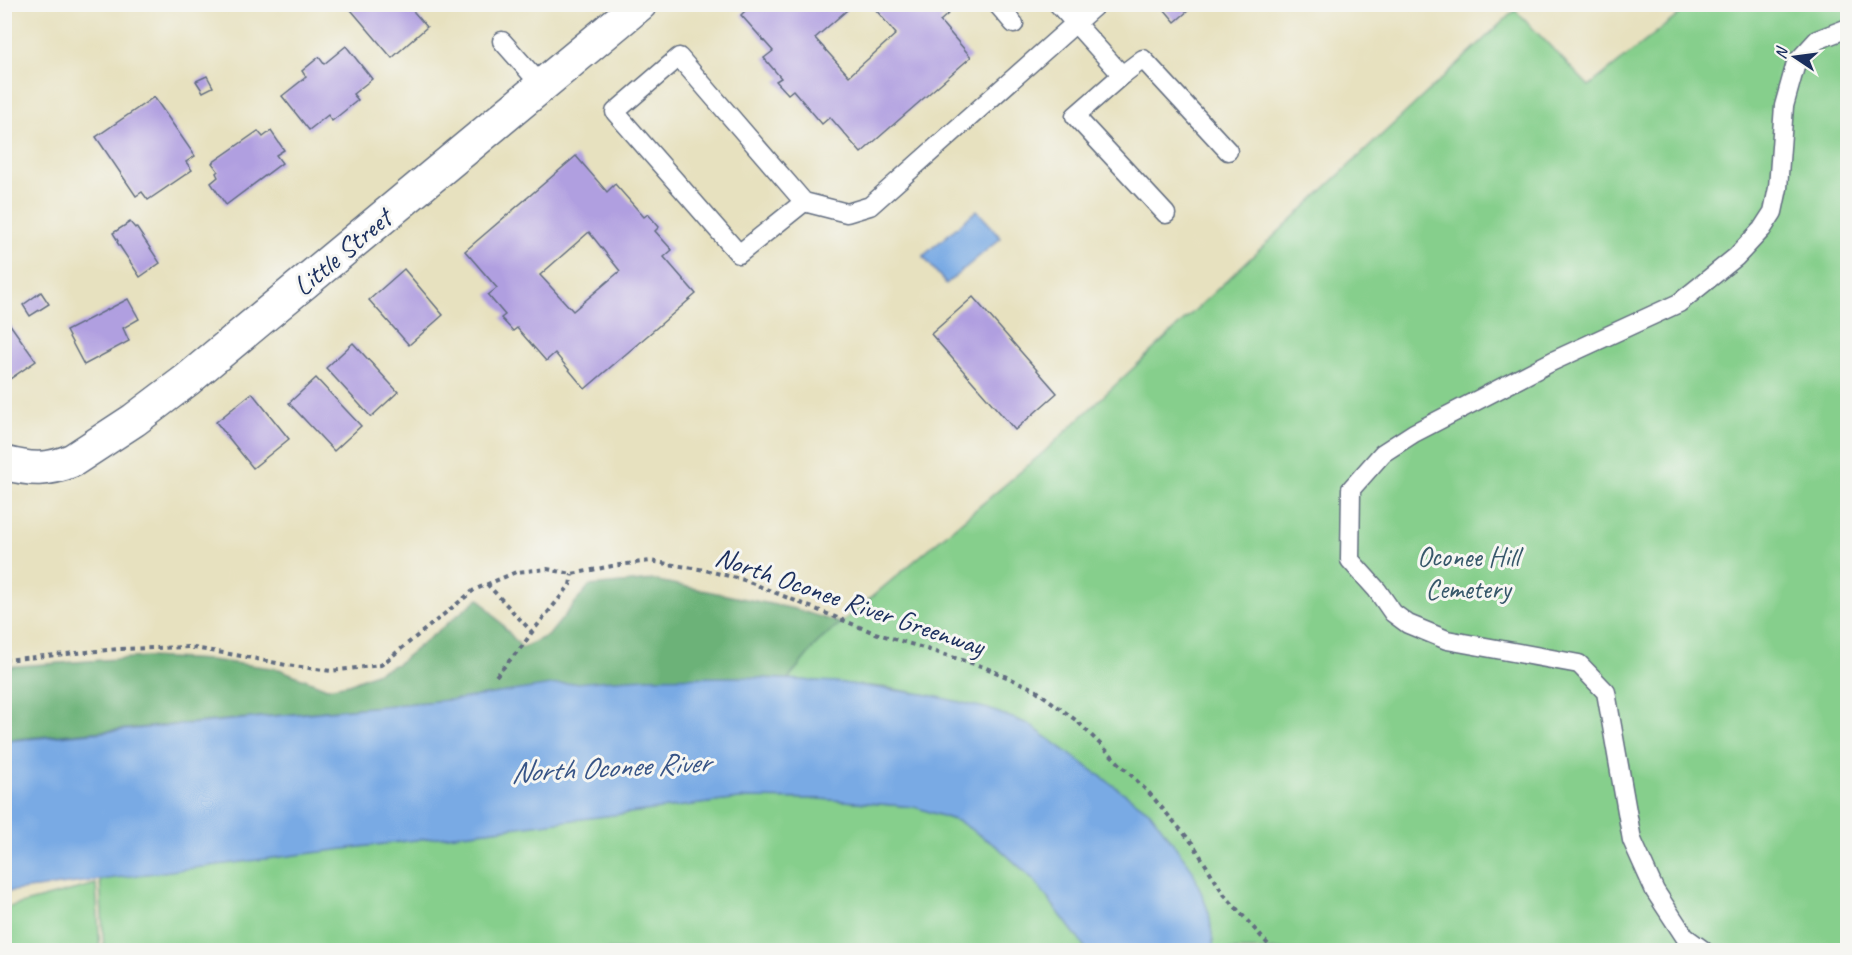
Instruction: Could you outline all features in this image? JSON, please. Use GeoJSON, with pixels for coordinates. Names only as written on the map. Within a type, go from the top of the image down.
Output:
{"type":"FeatureCollection","features":[{"type":"Feature","properties":{"kind":"street","name":"Little Street"},"geometry":{"type":"LineString","coordinates":[[16,466],[39,470],[63,465],[134,420],[187,380],[640,4]]}},
{"type":"Feature","properties":{"kind":"lane"},"geometry":{"type":"LineString","coordinates":[[997,4],[1014,24]]}},
{"type":"Feature","properties":{"kind":"lane"},"geometry":{"type":"LineString","coordinates":[[1058,4],[1122,75]]}},
{"type":"Feature","properties":{"kind":"lane"},"geometry":{"type":"LineString","coordinates":[[804,202],[739,254],[615,112],[679,57],[804,202],[847,213],[870,206],[1097,4]]}},
{"type":"Feature","properties":{"kind":"lane"},"geometry":{"type":"LineString","coordinates":[[1703,951],[1685,937],[1655,891],[1632,840],[1606,692],[1579,664],[1447,640],[1408,624],[1393,613],[1377,590],[1350,560],[1351,489],[1383,453],[1414,433],[1553,361],[1679,303],[1736,257],[1762,229],[1773,212],[1778,188],[1784,106],[1796,63],[1817,40],[1848,28]]}},
{"type":"Feature","properties":{"kind":"lane"},"geometry":{"type":"LineString","coordinates":[[502,41],[542,86]]}},
{"type":"Feature","properties":{"kind":"lane"},"geometry":{"type":"LineString","coordinates":[[1166,214],[1075,116],[1143,59],[1228,151]]}},
{"type":"Feature","properties":{"kind":"path","name":"North Oconee River Greenway"},"geometry":{"type":"LineString","coordinates":[[4,660],[118,649],[188,647],[286,666],[331,671],[381,665],[474,590],[516,572],[547,570],[572,574],[650,561],[705,570],[744,580],[872,632],[984,667],[1034,689],[1077,722],[1150,794],[1192,844],[1223,892],[1273,951]]}},
{"type":"Feature","properties":{"kind":"path"},"geometry":{"type":"LineString","coordinates":[[496,676],[570,585],[572,574]]}},
{"type":"Feature","properties":{"kind":"path"},"geometry":{"type":"LineString","coordinates":[[487,584],[532,632]]}},
{"type":"Feature","properties":{"kind":"green space","name":"Oconee Hill Cemetery"},"geometry":{"type":"Polygon","coordinates":[[[1691,5],[1847,5],[1847,950],[1214,950],[1209,913],[1192,869],[1150,812],[1028,724],[988,709],[929,695],[882,687],[788,679],[817,643],[1045,451],[1515,10],[1589,86],[1691,5]]]}},
{"type":"Feature","properties":{"kind":"green space"},"geometry":{"type":"Polygon","coordinates":[[[653,580],[795,609],[840,623],[817,643],[788,679],[706,677],[583,683],[460,699],[5,740],[5,667],[146,657],[210,660],[279,669],[327,688],[349,684],[397,664],[479,598],[522,648],[549,635],[589,586],[653,580]]]}},
{"type":"Feature","properties":{"kind":"green space"},"geometry":{"type":"Polygon","coordinates":[[[747,798],[821,799],[915,807],[960,822],[999,848],[1034,880],[1087,950],[104,950],[100,879],[747,798]]]}},
{"type":"Feature","properties":{"kind":"green space"},"geometry":{"type":"Polygon","coordinates":[[[96,884],[100,950],[5,950],[5,908],[96,884]]]}},
{"type":"Feature","properties":{"kind":"water"},"geometry":{"type":"Polygon","coordinates":[[[977,210],[1001,238],[946,284],[923,256],[977,210]]]}},
{"type":"Feature","properties":{"kind":"water","name":"North Oconee River"},"geometry":{"type":"Polygon","coordinates":[[[741,677],[835,682],[929,695],[988,709],[1028,724],[1150,812],[1192,869],[1209,913],[1214,950],[1087,950],[1034,880],[999,848],[960,822],[915,807],[821,799],[747,798],[5,892],[5,741],[460,699],[552,685],[647,678],[741,677]]]}},
{"type":"Feature","properties":{"kind":"building"},"geometry":{"type":"Polygon","coordinates":[[[346,4],[407,4],[427,27],[392,58],[346,4]]]}},
{"type":"Feature","properties":{"kind":"building"},"geometry":{"type":"Polygon","coordinates":[[[752,4],[854,4],[815,38],[849,76],[896,34],[871,4],[939,4],[948,14],[940,21],[971,57],[861,153],[830,117],[822,124],[793,90],[788,94],[776,81],[781,78],[764,58],[773,51],[741,15],[752,4]]]}},
{"type":"Feature","properties":{"kind":"building"},"geometry":{"type":"Polygon","coordinates":[[[1169,4],[1196,4],[1175,22],[1164,9],[1169,4]]]}},
{"type":"Feature","properties":{"kind":"building"},"geometry":{"type":"Polygon","coordinates":[[[346,46],[372,79],[353,94],[358,100],[332,121],[328,115],[309,130],[282,96],[306,77],[302,71],[319,57],[324,64],[346,46]]]}},
{"type":"Feature","properties":{"kind":"building"},"geometry":{"type":"Polygon","coordinates":[[[207,76],[213,87],[203,92],[196,81],[207,76]]]}},
{"type":"Feature","properties":{"kind":"building"},"geometry":{"type":"Polygon","coordinates":[[[154,97],[195,156],[186,162],[192,170],[148,200],[142,192],[136,196],[96,137],[154,97]]]}},
{"type":"Feature","properties":{"kind":"building"},"geometry":{"type":"Polygon","coordinates":[[[258,131],[263,137],[271,131],[284,150],[276,155],[282,163],[226,205],[211,183],[218,177],[216,173],[218,171],[212,163],[258,131]]]}},
{"type":"Feature","properties":{"kind":"building"},"geometry":{"type":"Polygon","coordinates":[[[576,156],[607,192],[615,184],[644,217],[648,214],[659,227],[655,231],[672,250],[664,257],[696,294],[585,389],[555,353],[546,361],[517,328],[513,331],[501,318],[505,315],[488,295],[497,288],[465,251],[576,156]],[[589,232],[540,275],[573,311],[620,271],[589,232]]]}},
{"type":"Feature","properties":{"kind":"building"},"geometry":{"type":"Polygon","coordinates":[[[130,222],[136,227],[160,263],[140,277],[113,233],[130,222]]]}},
{"type":"Feature","properties":{"kind":"building"},"geometry":{"type":"Polygon","coordinates":[[[404,269],[443,315],[409,345],[369,300],[404,269]]]}},
{"type":"Feature","properties":{"kind":"building"},"geometry":{"type":"Polygon","coordinates":[[[41,292],[49,304],[30,316],[23,305],[41,292]]]}},
{"type":"Feature","properties":{"kind":"building"},"geometry":{"type":"Polygon","coordinates":[[[973,297],[1057,393],[1015,430],[931,334],[973,297]]]}},
{"type":"Feature","properties":{"kind":"building"},"geometry":{"type":"Polygon","coordinates":[[[128,299],[139,319],[123,328],[129,341],[84,365],[66,331],[128,299]]]}},
{"type":"Feature","properties":{"kind":"building"},"geometry":{"type":"Polygon","coordinates":[[[4,316],[36,361],[4,383],[4,316]]]}},
{"type":"Feature","properties":{"kind":"building"},"geometry":{"type":"Polygon","coordinates":[[[353,343],[398,392],[371,417],[326,368],[353,343]]]}},
{"type":"Feature","properties":{"kind":"building"},"geometry":{"type":"Polygon","coordinates":[[[316,378],[361,426],[334,451],[289,403],[316,378]]]}},
{"type":"Feature","properties":{"kind":"building"},"geometry":{"type":"Polygon","coordinates":[[[252,393],[289,439],[253,468],[216,422],[252,393]]]}}]}
